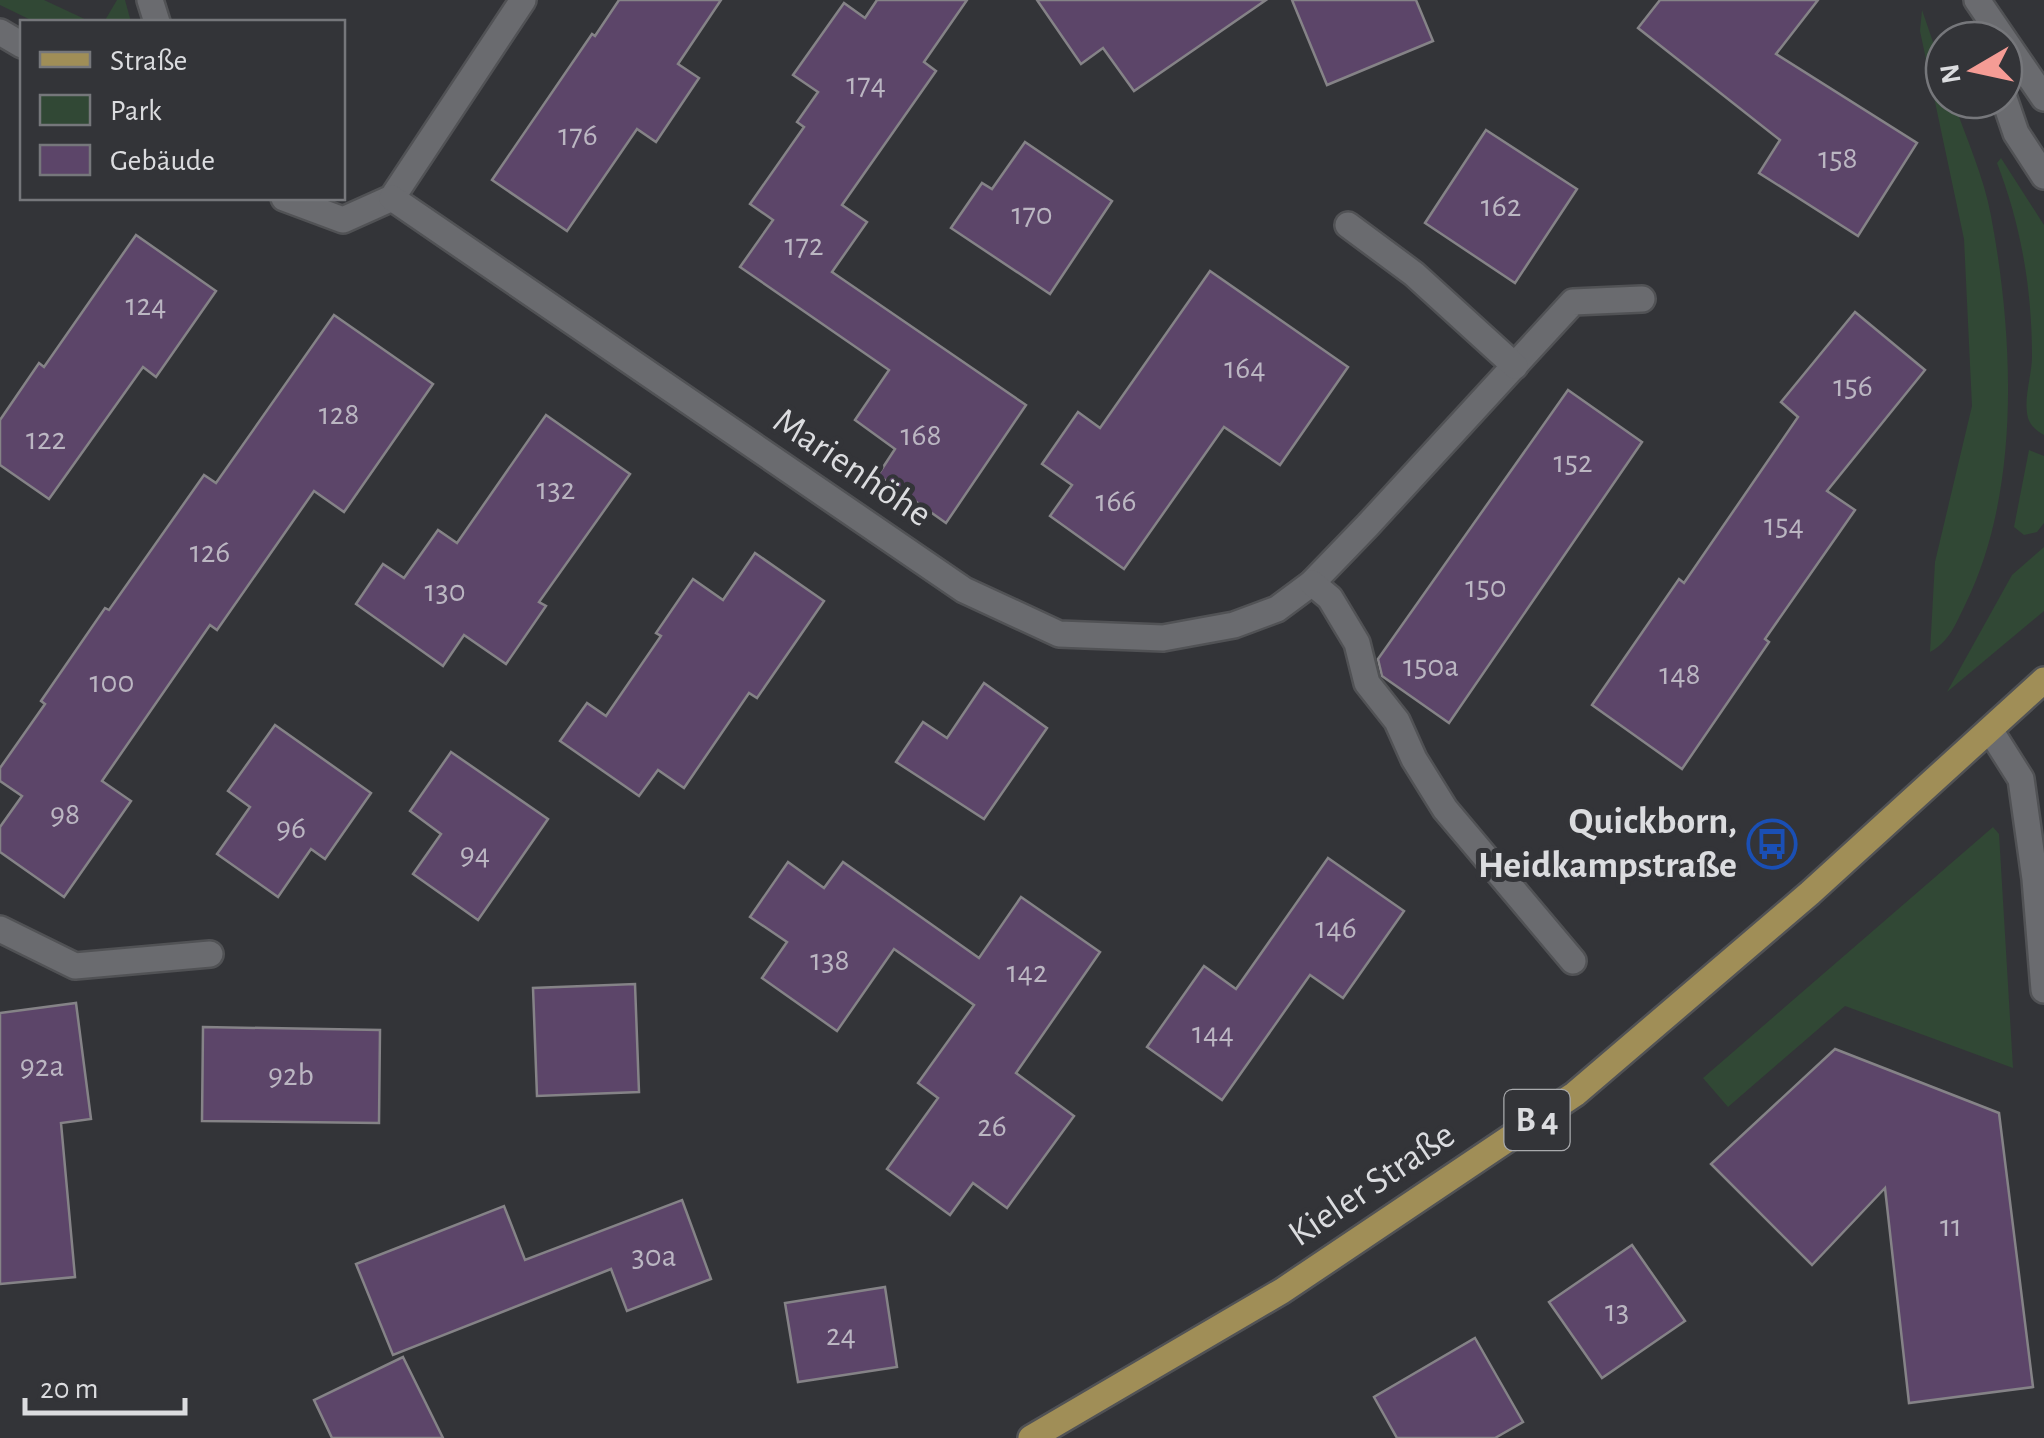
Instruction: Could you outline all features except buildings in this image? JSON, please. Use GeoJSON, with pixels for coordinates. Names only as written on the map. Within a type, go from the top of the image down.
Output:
{"type":"FeatureCollection","features":[{"type":"Feature","properties":{"kind":"main road","name":"Kieler Straße"},"geometry":{"type":"LineString","coordinates":[[1030,1438],[1282,1291],[1575,1094],[1810,893],[2044,680]]}},
{"type":"Feature","properties":{"kind":"street"},"geometry":{"type":"LineString","coordinates":[[289,200],[343,220],[392,198],[523,0]]}},
{"type":"Feature","properties":{"kind":"street"},"geometry":{"type":"LineString","coordinates":[[1974,0],[2044,98]]}},
{"type":"Feature","properties":{"kind":"street"},"geometry":{"type":"LineString","coordinates":[[2012,120],[2044,176]]}},
{"type":"Feature","properties":{"kind":"street","name":"Marienhöhe"},"geometry":{"type":"LineString","coordinates":[[392,198],[964,590],[1059,634],[1162,638],[1234,624],[1277,609],[1312,583],[1573,302],[1642,299]]}},
{"type":"Feature","properties":{"kind":"street"},"geometry":{"type":"LineString","coordinates":[[1348,225],[1414,274],[1515,366]]}},
{"type":"Feature","properties":{"kind":"street"},"geometry":{"type":"LineString","coordinates":[[1312,583],[1330,598],[1357,643],[1367,683],[1398,721],[1414,759],[1445,809],[1573,961]]}},
{"type":"Feature","properties":{"kind":"street"},"geometry":{"type":"LineString","coordinates":[[1990,730],[2021,779],[2035,879],[2044,990]]}},
{"type":"Feature","properties":{"kind":"street"},"geometry":{"type":"LineString","coordinates":[[0,929],[75,966],[210,954]]}},
{"type":"Feature","properties":{"kind":"green space"},"geometry":{"type":"Polygon","coordinates":[[[0,0],[44,0],[87,20],[31,20],[0,5],[0,0]]]}},
{"type":"Feature","properties":{"kind":"green space"},"geometry":{"type":"Polygon","coordinates":[[[117,0],[125,0],[130,20],[105,20],[117,0]]]}},
{"type":"Feature","properties":{"kind":"green space"},"geometry":{"type":"Polygon","coordinates":[[[1922,10],[1924,50],[1920,31],[1922,10]]]}},
{"type":"Feature","properties":{"kind":"green space"},"geometry":{"type":"Polygon","coordinates":[[[1939,120],[1960,120],[1988,201],[2005,312],[2008,414],[1996,514],[1983,561],[1955,626],[1930,652],[1935,562],[1972,406],[1964,239],[1939,120]]]}},
{"type":"Feature","properties":{"kind":"green space"},"geometry":{"type":"Polygon","coordinates":[[[2001,158],[2044,225],[2044,435],[2028,418],[2030,306],[2019,234],[1997,163],[2001,158]]]}},
{"type":"Feature","properties":{"kind":"green space"},"geometry":{"type":"Polygon","coordinates":[[[2029,450],[2044,456],[2044,523],[2037,532],[2024,535],[2014,527],[2029,450]]]}},
{"type":"Feature","properties":{"kind":"green space"},"geometry":{"type":"Polygon","coordinates":[[[2044,547],[2044,611],[1947,692],[2012,575],[2044,547]]]}},
{"type":"Feature","properties":{"kind":"green space"},"geometry":{"type":"Polygon","coordinates":[[[1993,827],[1999,834],[2013,1068],[1845,1006],[1728,1107],[1703,1078],[1993,827]]]}},
{"type":"Feature","properties":{"kind":"place","name":"Quickborn, Heidkampstraße"},"geometry":{"type":"Point","coordinates":[1772,844]}}]}
